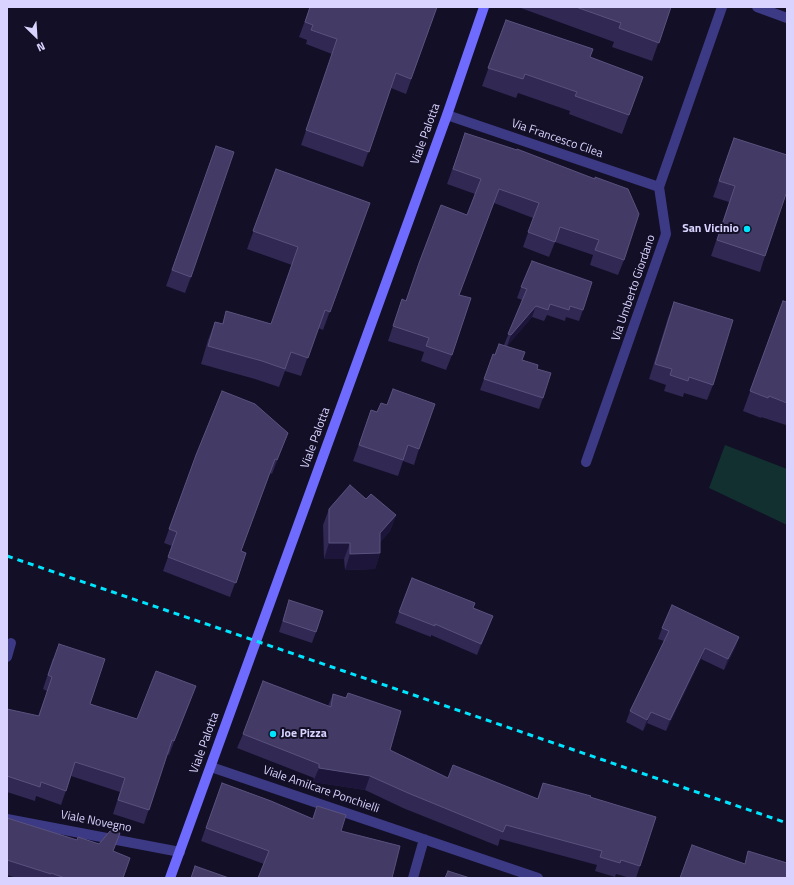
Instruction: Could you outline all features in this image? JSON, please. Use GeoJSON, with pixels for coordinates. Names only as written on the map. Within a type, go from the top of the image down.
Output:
{"type":"FeatureCollection","features":[{"type":"Feature","properties":{"kind":"street","name":"Viale Palotta"},"geometry":{"type":"LineString","coordinates":[[170,878],[447,114],[484,7]]}},
{"type":"Feature","properties":{"kind":"street","name":"Via Umberto Giordano"},"geometry":{"type":"LineString","coordinates":[[586,462],[666,234],[659,187],[722,7]]}},
{"type":"Feature","properties":{"kind":"street"},"geometry":{"type":"LineString","coordinates":[[757,7],[787,18]]}},
{"type":"Feature","properties":{"kind":"street","name":"Via Francesco Cilea"},"geometry":{"type":"LineString","coordinates":[[447,114],[659,187]]}},
{"type":"Feature","properties":{"kind":"street"},"geometry":{"type":"LineString","coordinates":[[7,657],[11,644]]}},
{"type":"Feature","properties":{"kind":"street","name":"Viale Amilcare Ponchielli"},"geometry":{"type":"LineString","coordinates":[[211,767],[538,878]]}},
{"type":"Feature","properties":{"kind":"street","name":"Viale Novegno"},"geometry":{"type":"LineString","coordinates":[[7,819],[180,852]]}},
{"type":"Feature","properties":{"kind":"street"},"geometry":{"type":"LineString","coordinates":[[413,878],[424,839]]}},
{"type":"Feature","properties":{"kind":"green space"},"geometry":{"type":"Polygon","coordinates":[[[725,445],[787,469],[787,525],[709,488],[725,445]]]}},
{"type":"Feature","properties":{"kind":"building"},"geometry":{"type":"Polygon","coordinates":[[[310,7],[437,7],[411,79],[396,73],[369,152],[306,130],[337,39],[311,30],[313,25],[305,22],[310,7]]]}},
{"type":"Feature","properties":{"kind":"building"},"geometry":{"type":"Polygon","coordinates":[[[576,7],[671,7],[659,43],[619,28],[621,23],[576,7]]]}},
{"type":"Feature","properties":{"kind":"building"},"geometry":{"type":"Polygon","coordinates":[[[506,20],[593,49],[590,57],[643,77],[629,115],[575,96],[577,92],[525,74],[523,79],[488,68],[506,20]]]}},
{"type":"Feature","properties":{"kind":"building"},"geometry":{"type":"Polygon","coordinates":[[[465,133],[517,149],[595,179],[595,177],[628,189],[639,214],[624,260],[595,250],[599,240],[560,227],[555,242],[528,232],[539,203],[499,189],[459,295],[471,298],[452,355],[426,346],[429,338],[393,326],[402,299],[406,301],[441,205],[467,215],[481,179],[453,169],[465,133]]]}},
{"type":"Feature","properties":{"kind":"building","name":"San Vicinio"},"geometry":{"type":"Polygon","coordinates":[[[734,138],[787,155],[787,191],[765,256],[717,240],[735,186],[719,181],[734,138]]]}},
{"type":"Feature","properties":{"kind":"building"},"geometry":{"type":"Polygon","coordinates":[[[216,146],[234,152],[191,277],[172,270],[216,146]]]}},
{"type":"Feature","properties":{"kind":"building"},"geometry":{"type":"Polygon","coordinates":[[[276,169],[370,203],[330,312],[325,310],[308,358],[291,352],[285,369],[208,346],[215,322],[223,324],[226,311],[271,324],[298,247],[253,231],[276,169]]]}},
{"type":"Feature","properties":{"kind":"building"},"geometry":{"type":"Polygon","coordinates":[[[532,261],[592,282],[583,310],[570,306],[569,310],[550,304],[548,310],[536,306],[511,335],[508,334],[527,289],[521,287],[532,261]]]}},
{"type":"Feature","properties":{"kind":"building"},"geometry":{"type":"Polygon","coordinates":[[[783,301],[787,302],[787,403],[750,391],[783,301]]]}},
{"type":"Feature","properties":{"kind":"building"},"geometry":{"type":"Polygon","coordinates":[[[674,302],[733,320],[713,385],[689,377],[688,381],[670,375],[672,369],[655,364],[674,302]]]}},
{"type":"Feature","properties":{"kind":"building"},"geometry":{"type":"Polygon","coordinates":[[[499,344],[525,352],[522,360],[538,365],[537,369],[551,373],[543,398],[484,379],[493,354],[495,355],[499,344]]]}},
{"type":"Feature","properties":{"kind":"building"},"geometry":{"type":"Polygon","coordinates":[[[393,389],[435,404],[419,449],[408,445],[403,460],[359,445],[371,410],[377,412],[381,403],[387,405],[393,389]]]}},
{"type":"Feature","properties":{"kind":"building"},"geometry":{"type":"Polygon","coordinates":[[[222,391],[255,404],[288,433],[277,460],[275,459],[241,551],[246,553],[236,583],[168,557],[177,532],[169,529],[196,455],[222,391]]]}},
{"type":"Feature","properties":{"kind":"building"},"geometry":{"type":"Polygon","coordinates":[[[350,485],[366,499],[371,494],[396,515],[380,533],[380,553],[350,554],[350,543],[329,543],[329,509],[350,485]]]}},
{"type":"Feature","properties":{"kind":"building"},"geometry":{"type":"Polygon","coordinates":[[[412,578],[475,603],[473,608],[493,616],[481,644],[435,624],[435,626],[399,612],[412,578]]]}},
{"type":"Feature","properties":{"kind":"building"},"geometry":{"type":"Polygon","coordinates":[[[289,600],[323,611],[316,632],[283,621],[289,600]]]}},
{"type":"Feature","properties":{"kind":"building"},"geometry":{"type":"Polygon","coordinates":[[[672,605],[739,637],[728,659],[705,648],[670,720],[651,712],[647,720],[630,711],[669,631],[662,628],[672,605]]]}},
{"type":"Feature","properties":{"kind":"building"},"geometry":{"type":"Polygon","coordinates":[[[59,644],[105,659],[90,704],[137,719],[156,671],[196,686],[174,741],[172,740],[149,810],[118,800],[125,778],[75,762],[66,791],[41,782],[40,787],[7,776],[7,709],[39,716],[52,677],[48,675],[59,644]]]}},
{"type":"Feature","properties":{"kind":"building"},"geometry":{"type":"Polygon","coordinates":[[[263,681],[331,707],[333,694],[346,698],[348,693],[401,711],[390,750],[448,778],[453,765],[538,799],[543,783],[591,796],[590,797],[656,817],[640,866],[621,860],[620,863],[600,857],[602,851],[506,825],[503,832],[370,776],[319,768],[319,764],[243,734],[263,681]]]}},
{"type":"Feature","properties":{"kind":"building"},"geometry":{"type":"Polygon","coordinates":[[[222,783],[271,801],[313,819],[317,806],[346,815],[341,831],[400,846],[392,878],[258,878],[269,851],[206,828],[222,783]]]}},
{"type":"Feature","properties":{"kind":"building"},"geometry":{"type":"Polygon","coordinates":[[[7,818],[77,840],[78,837],[99,844],[110,831],[120,833],[113,851],[130,858],[123,878],[65,878],[7,860],[7,818]]]}},
{"type":"Feature","properties":{"kind":"building"},"geometry":{"type":"Polygon","coordinates":[[[692,845],[745,864],[748,851],[787,863],[787,878],[680,878],[692,845]]]}},
{"type":"Feature","properties":{"kind":"building"},"geometry":{"type":"Polygon","coordinates":[[[195,866],[229,878],[191,878],[195,866]]]}},
{"type":"Feature","properties":{"kind":"building"},"geometry":{"type":"Polygon","coordinates":[[[448,871],[470,878],[445,878],[448,871]]]}},
{"type":"Feature","properties":{"kind":"railway"},"geometry":{"type":"LineString","coordinates":[[7,556],[787,823]]}},
{"type":"Feature","properties":{"kind":"place","name":"San Vicinio"},"geometry":{"type":"Point","coordinates":[747,229]}},
{"type":"Feature","properties":{"kind":"place","name":"Joe Pizza"},"geometry":{"type":"Point","coordinates":[273,734]}}]}
